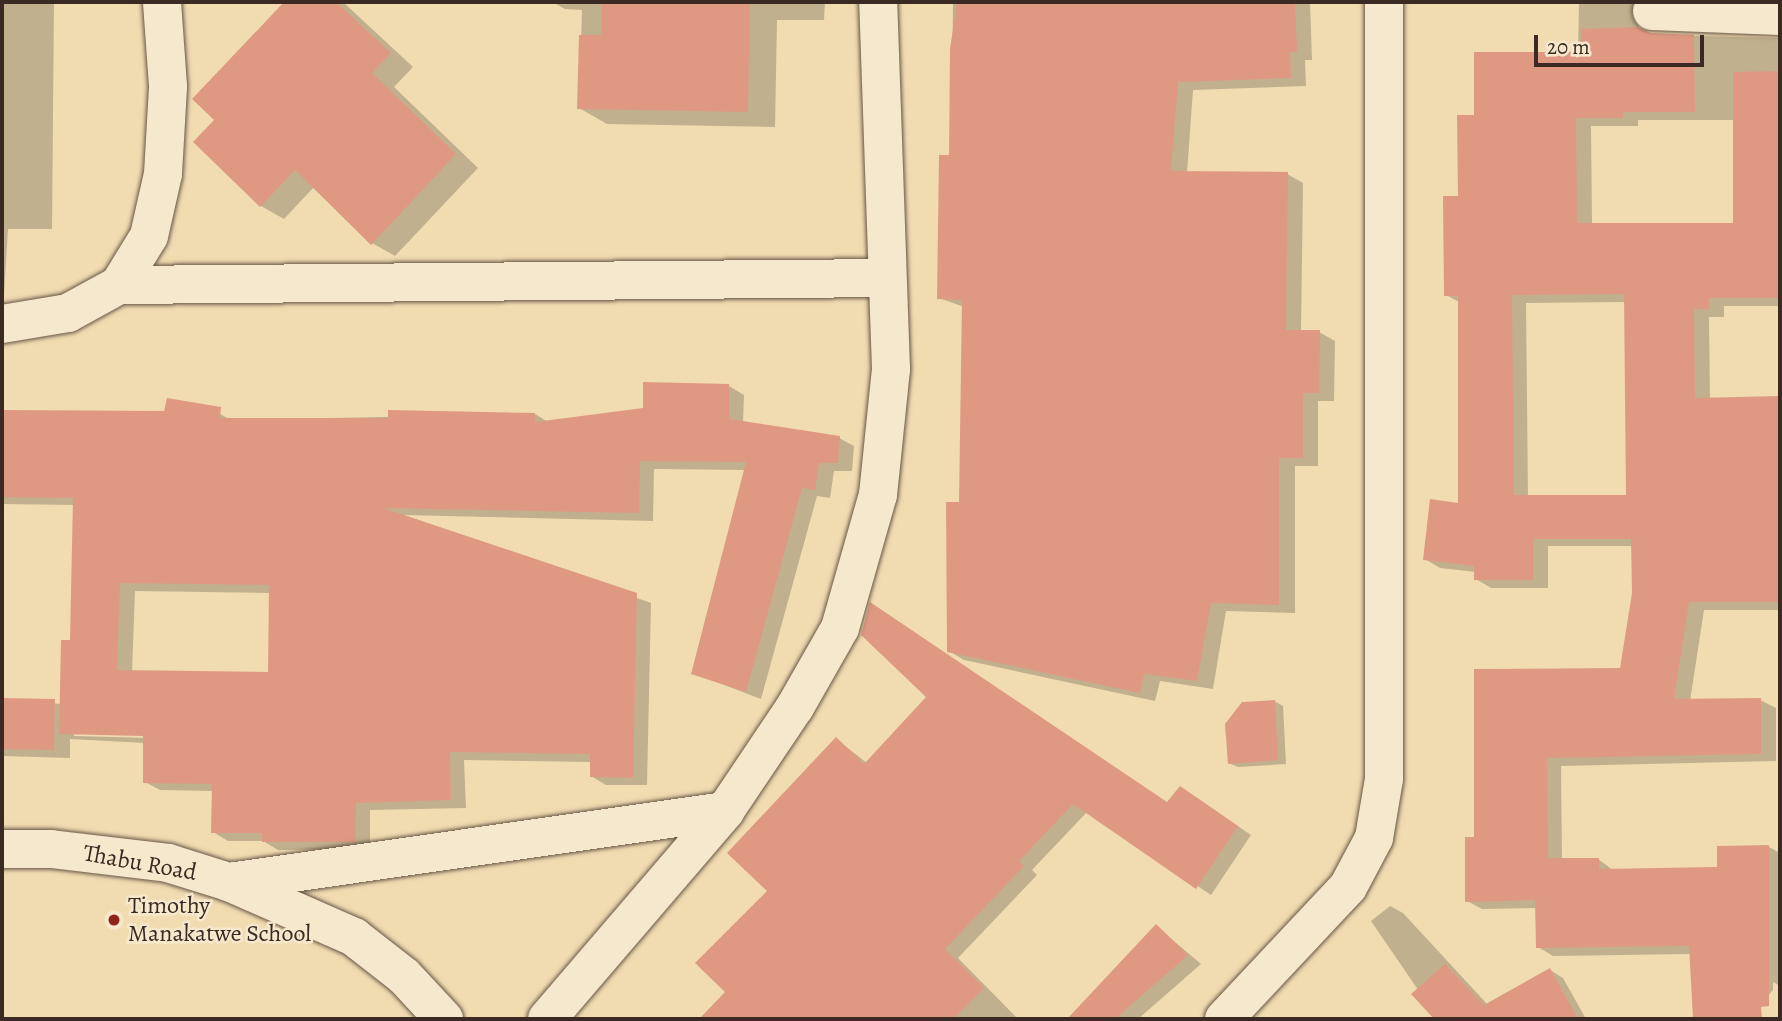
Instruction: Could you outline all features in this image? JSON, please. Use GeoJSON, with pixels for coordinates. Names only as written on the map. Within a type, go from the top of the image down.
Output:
{"type":"FeatureCollection","features":[{"type":"Feature","properties":{"kind":"street"},"geometry":{"type":"LineString","coordinates":[[2,324],[68,313],[118,285],[149,236],[163,174],[167,86],[162,2]]}},
{"type":"Feature","properties":{"kind":"street"},"geometry":{"type":"LineString","coordinates":[[547,1019],[725,811],[840,628],[878,495],[891,369],[878,2]]}},
{"type":"Feature","properties":{"kind":"street"},"geometry":{"type":"LineString","coordinates":[[1224,1019],[1348,887],[1374,838],[1384,779],[1384,2]]}},
{"type":"Feature","properties":{"kind":"street"},"geometry":{"type":"LineString","coordinates":[[1652,10],[1780,16]]}},
{"type":"Feature","properties":{"kind":"street"},"geometry":{"type":"LineString","coordinates":[[118,285],[887,278]]}},
{"type":"Feature","properties":{"kind":"street"},"geometry":{"type":"LineString","coordinates":[[229,881],[725,811]]}},
{"type":"Feature","properties":{"kind":"street","name":"Thabu Road"},"geometry":{"type":"LineString","coordinates":[[2,849],[51,849],[154,861],[229,881],[354,937],[404,976],[444,1019]]}},
{"type":"Feature","properties":{"kind":"building"},"geometry":{"type":"Polygon","coordinates":[[[284,2],[336,2],[391,53],[372,73],[456,154],[371,245],[295,170],[260,207],[193,142],[214,120],[192,99],[284,2]]]}},
{"type":"Feature","properties":{"kind":"building"},"geometry":{"type":"Polygon","coordinates":[[[602,2],[750,2],[748,112],[577,109],[579,35],[601,35],[602,2]]]}},
{"type":"Feature","properties":{"kind":"building"},"geometry":{"type":"Polygon","coordinates":[[[957,2],[1295,2],[1297,52],[1290,52],[1291,78],[1178,82],[1171,171],[1288,172],[1286,330],[1320,330],[1319,393],[1303,393],[1303,458],[1279,458],[1279,605],[1211,603],[1197,681],[1144,674],[1140,693],[947,652],[946,502],[959,502],[962,300],[937,299],[939,155],[949,155],[950,49],[957,2]]]}},
{"type":"Feature","properties":{"kind":"building"},"geometry":{"type":"Polygon","coordinates":[[[1638,27],[1651,33],[1694,35],[1695,112],[1623,112],[1623,118],[1576,118],[1577,223],[1733,223],[1733,72],[1780,71],[1780,298],[1709,298],[1709,309],[1694,309],[1695,398],[1780,396],[1780,602],[1689,602],[1674,699],[1761,698],[1761,754],[1547,758],[1548,858],[1599,858],[1599,869],[1717,867],[1717,846],[1769,845],[1769,1006],[1761,1007],[1762,1019],[1693,1019],[1689,946],[1536,948],[1535,900],[1465,902],[1465,837],[1474,837],[1474,669],[1620,668],[1632,593],[1631,539],[1533,539],[1533,580],[1474,580],[1474,566],[1423,560],[1430,499],[1458,503],[1458,296],[1444,296],[1443,196],[1458,196],[1457,115],[1474,115],[1474,52],[1581,52],[1581,29],[1638,27]],[[1624,294],[1512,295],[1514,495],[1626,495],[1624,294]]]}},
{"type":"Feature","properties":{"kind":"building"},"geometry":{"type":"Polygon","coordinates":[[[643,382],[729,384],[729,419],[840,436],[838,463],[819,463],[815,490],[802,488],[746,692],[691,674],[746,462],[640,461],[639,513],[383,508],[637,593],[633,778],[590,777],[590,754],[450,752],[451,800],[356,803],[355,842],[262,842],[262,833],[211,833],[212,784],[143,783],[143,736],[59,734],[61,640],[70,640],[73,498],[2,497],[2,410],[164,411],[167,398],[221,407],[220,418],[388,418],[388,410],[535,413],[535,422],[643,408],[643,382]],[[120,583],[117,670],[268,672],[269,585],[120,583]]]}},
{"type":"Feature","properties":{"kind":"building"},"geometry":{"type":"Polygon","coordinates":[[[870,602],[1167,802],[1180,786],[1238,826],[1196,889],[1073,804],[1019,861],[1024,866],[945,949],[984,988],[953,1019],[699,1019],[725,992],[695,963],[767,891],[727,853],[836,737],[864,764],[926,697],[861,635],[870,602]]]}},
{"type":"Feature","properties":{"kind":"building"},"geometry":{"type":"Polygon","coordinates":[[[2,698],[55,699],[54,750],[2,749],[2,698]]]}},
{"type":"Feature","properties":{"kind":"building"},"geometry":{"type":"Polygon","coordinates":[[[1275,700],[1278,760],[1228,764],[1225,724],[1242,702],[1275,700]]]}},
{"type":"Feature","properties":{"kind":"building"},"geometry":{"type":"Polygon","coordinates":[[[1156,924],[1188,955],[1115,1019],[1067,1019],[1156,924]]]}},
{"type":"Feature","properties":{"kind":"building"},"geometry":{"type":"Polygon","coordinates":[[[1445,964],[1484,1005],[1550,968],[1578,1019],[1434,1019],[1411,994],[1445,964]]]}},
{"type":"Feature","properties":{"kind":"place","name":"Timothy Manakatwe School"},"geometry":{"type":"Point","coordinates":[114,920]}}]}
